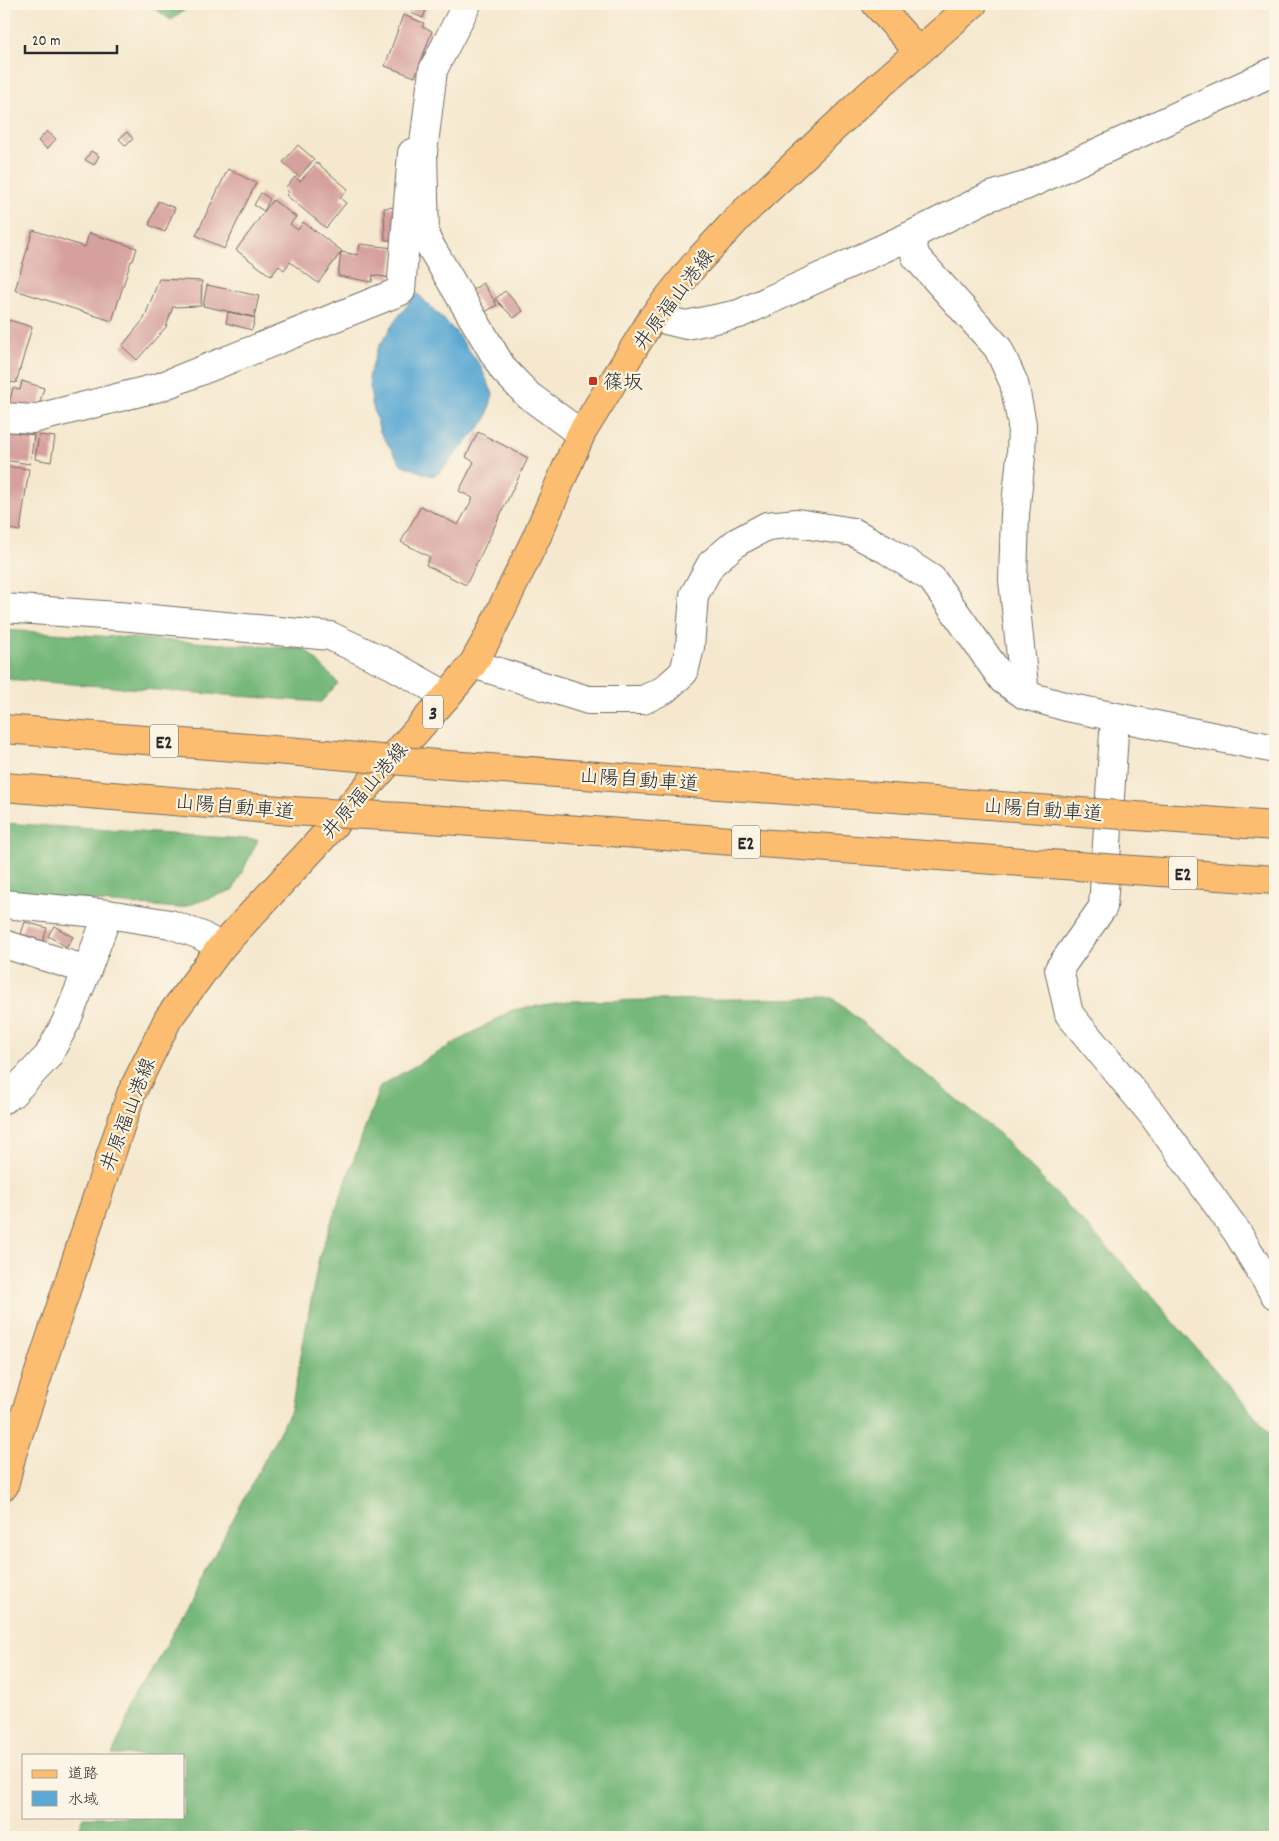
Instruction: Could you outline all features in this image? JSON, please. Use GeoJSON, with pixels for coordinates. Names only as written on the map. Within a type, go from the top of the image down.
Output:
{"type":"FeatureCollection","features":[{"type":"Feature","properties":{"kind":"main road"},"geometry":{"type":"LineString","coordinates":[[876,4],[918,51]]}},
{"type":"Feature","properties":{"kind":"main road","name":"井原福山港線"},"geometry":{"type":"LineString","coordinates":[[4,1486],[15,1445],[131,1094],[168,1019],[221,947],[315,846],[473,664],[537,536],[581,434],[654,317],[696,263],[741,215],[870,93],[973,4]]}},
{"type":"Feature","properties":{"kind":"main road","name":"山陽自動車道"},"geometry":{"type":"LineString","coordinates":[[4,729],[436,764],[1275,826]]}},
{"type":"Feature","properties":{"kind":"main road","name":"山陽自動車道"},"geometry":{"type":"LineString","coordinates":[[4,787],[292,811],[402,817],[1275,880]]}},
{"type":"Feature","properties":{"kind":"main road"},"geometry":{"type":"LineString","coordinates":[[1185,820],[1275,819]]}},
{"type":"Feature","properties":{"kind":"street"},"geometry":{"type":"LineString","coordinates":[[467,4],[433,70],[423,152],[425,237],[503,369],[528,396],[581,434]]}},
{"type":"Feature","properties":{"kind":"street"},"geometry":{"type":"LineString","coordinates":[[654,317],[686,325],[739,314],[910,236],[988,197],[1025,186],[1275,71]]}},
{"type":"Feature","properties":{"kind":"street"},"geometry":{"type":"LineString","coordinates":[[4,417],[33,419],[160,387],[402,291],[412,153],[423,152]]}},
{"type":"Feature","properties":{"kind":"street"},"geometry":{"type":"LineString","coordinates":[[910,236],[916,257],[998,348],[1014,383],[1022,424],[1022,457],[1015,514],[1013,580],[1025,695]]}},
{"type":"Feature","properties":{"kind":"street"},"geometry":{"type":"LineString","coordinates":[[473,664],[588,700],[642,700],[650,697],[664,690],[684,672],[690,647],[694,595],[712,564],[737,542],[767,526],[797,523],[853,532],[887,550],[932,578],[1003,680],[1025,695],[1067,707],[1275,749]]}},
{"type":"Feature","properties":{"kind":"street"},"geometry":{"type":"LineString","coordinates":[[4,608],[131,617],[330,636],[392,665],[447,696]]}},
{"type":"Feature","properties":{"kind":"street"},"geometry":{"type":"LineString","coordinates":[[1115,717],[1103,906],[1059,969],[1069,1014],[1152,1114],[1237,1232],[1275,1295]]}},
{"type":"Feature","properties":{"kind":"street"},"geometry":{"type":"LineString","coordinates":[[4,904],[108,914],[170,924],[200,935],[221,947]]}},
{"type":"Feature","properties":{"kind":"street"},"geometry":{"type":"LineString","coordinates":[[4,1099],[12,1094],[48,1056],[66,1022],[108,914]]}},
{"type":"Feature","properties":{"kind":"street"},"geometry":{"type":"LineString","coordinates":[[4,944],[87,970]]}},
{"type":"Feature","properties":{"kind":"green space"},"geometry":{"type":"Polygon","coordinates":[[[149,4],[193,4],[171,20],[149,4]]]}},
{"type":"Feature","properties":{"kind":"green space"},"geometry":{"type":"Polygon","coordinates":[[[4,630],[305,649],[338,683],[321,702],[4,679],[4,630]]]}},
{"type":"Feature","properties":{"kind":"green space"},"geometry":{"type":"Polygon","coordinates":[[[4,823],[258,840],[233,890],[180,908],[4,895],[4,823]]]}},
{"type":"Feature","properties":{"kind":"green space"},"geometry":{"type":"Polygon","coordinates":[[[832,998],[999,1134],[1124,1265],[1275,1439],[1275,1837],[75,1837],[84,1818],[185,1818],[185,1754],[112,1754],[133,1708],[291,1410],[319,1257],[380,1086],[512,1010],[568,1001],[832,998]]]}},
{"type":"Feature","properties":{"kind":"water"},"geometry":{"type":"Polygon","coordinates":[[[417,293],[455,331],[480,365],[493,394],[486,420],[440,472],[432,476],[402,465],[380,432],[372,403],[369,377],[377,350],[395,321],[417,293]]]}},
{"type":"Feature","properties":{"kind":"building"},"geometry":{"type":"Polygon","coordinates":[[[414,4],[428,4],[423,18],[411,13],[414,4]]]}},
{"type":"Feature","properties":{"kind":"building"},"geometry":{"type":"Polygon","coordinates":[[[403,15],[424,23],[422,27],[432,31],[415,77],[385,66],[403,15]]]}},
{"type":"Feature","properties":{"kind":"building"},"geometry":{"type":"Polygon","coordinates":[[[47,131],[56,139],[47,149],[38,141],[47,131]]]}},
{"type":"Feature","properties":{"kind":"building"},"geometry":{"type":"Polygon","coordinates":[[[127,132],[133,139],[126,146],[119,139],[127,132]]]}},
{"type":"Feature","properties":{"kind":"building"},"geometry":{"type":"Polygon","coordinates":[[[298,145],[314,159],[299,177],[283,162],[298,145]]]}},
{"type":"Feature","properties":{"kind":"building"},"geometry":{"type":"Polygon","coordinates":[[[91,151],[99,156],[94,165],[85,160],[91,151]]]}},
{"type":"Feature","properties":{"kind":"building"},"geometry":{"type":"Polygon","coordinates":[[[317,163],[348,189],[340,198],[346,203],[326,228],[286,195],[289,192],[285,188],[295,177],[300,181],[317,163]]]}},
{"type":"Feature","properties":{"kind":"building"},"geometry":{"type":"Polygon","coordinates":[[[228,169],[256,183],[224,249],[196,235],[228,169]]]}},
{"type":"Feature","properties":{"kind":"building"},"geometry":{"type":"Polygon","coordinates":[[[261,193],[270,199],[264,211],[254,205],[261,193]]]}},
{"type":"Feature","properties":{"kind":"building"},"geometry":{"type":"Polygon","coordinates":[[[273,200],[296,217],[290,224],[298,230],[303,222],[342,251],[318,283],[290,262],[284,270],[279,266],[271,276],[236,250],[273,200]]]}},
{"type":"Feature","properties":{"kind":"building"},"geometry":{"type":"Polygon","coordinates":[[[158,201],[175,208],[165,232],[149,225],[158,201]]]}},
{"type":"Feature","properties":{"kind":"building"},"geometry":{"type":"Polygon","coordinates":[[[396,207],[396,240],[385,240],[384,208],[396,207]]]}},
{"type":"Feature","properties":{"kind":"building"},"geometry":{"type":"Polygon","coordinates":[[[33,230],[85,247],[89,233],[137,248],[112,321],[15,290],[33,230]]]}},
{"type":"Feature","properties":{"kind":"building"},"geometry":{"type":"Polygon","coordinates":[[[360,244],[394,248],[390,278],[373,275],[372,282],[338,276],[341,252],[358,255],[360,244]]]}},
{"type":"Feature","properties":{"kind":"building"},"geometry":{"type":"Polygon","coordinates":[[[159,279],[202,281],[201,306],[173,307],[166,327],[137,360],[122,346],[144,319],[159,279]]]}},
{"type":"Feature","properties":{"kind":"building"},"geometry":{"type":"Polygon","coordinates":[[[483,283],[497,305],[485,312],[471,291],[483,283]]]}},
{"type":"Feature","properties":{"kind":"building"},"geometry":{"type":"Polygon","coordinates":[[[207,285],[259,296],[254,317],[203,306],[207,285]]]}},
{"type":"Feature","properties":{"kind":"building"},"geometry":{"type":"Polygon","coordinates":[[[505,291],[523,311],[514,318],[495,299],[505,291]]]}},
{"type":"Feature","properties":{"kind":"building"},"geometry":{"type":"Polygon","coordinates":[[[228,312],[255,318],[252,330],[226,323],[228,312]]]}},
{"type":"Feature","properties":{"kind":"building"},"geometry":{"type":"Polygon","coordinates":[[[9,320],[32,327],[16,383],[11,382],[4,407],[4,323],[8,324],[9,320]]]}},
{"type":"Feature","properties":{"kind":"building"},"geometry":{"type":"Polygon","coordinates":[[[22,381],[44,388],[37,412],[9,403],[13,388],[20,390],[22,381]]]}},
{"type":"Feature","properties":{"kind":"building"},"geometry":{"type":"Polygon","coordinates":[[[4,431],[34,435],[30,464],[4,460],[4,431]]]}},
{"type":"Feature","properties":{"kind":"building"},"geometry":{"type":"Polygon","coordinates":[[[478,432],[528,458],[466,585],[426,565],[430,557],[401,542],[421,506],[458,525],[473,498],[459,491],[474,462],[466,457],[478,432]]]}},
{"type":"Feature","properties":{"kind":"building"},"geometry":{"type":"Polygon","coordinates":[[[39,435],[55,437],[51,462],[35,459],[39,435]]]}},
{"type":"Feature","properties":{"kind":"building"},"geometry":{"type":"Polygon","coordinates":[[[4,466],[29,469],[20,531],[4,528],[4,466]]]}},
{"type":"Feature","properties":{"kind":"building"},"geometry":{"type":"Polygon","coordinates":[[[25,922],[47,928],[43,941],[21,934],[25,922]]]}},
{"type":"Feature","properties":{"kind":"building"},"geometry":{"type":"Polygon","coordinates":[[[54,926],[73,937],[67,947],[48,936],[54,926]]]}},
{"type":"Feature","properties":{"kind":"place","name":"篠坂"},"geometry":{"type":"Point","coordinates":[593,381]}}]}
